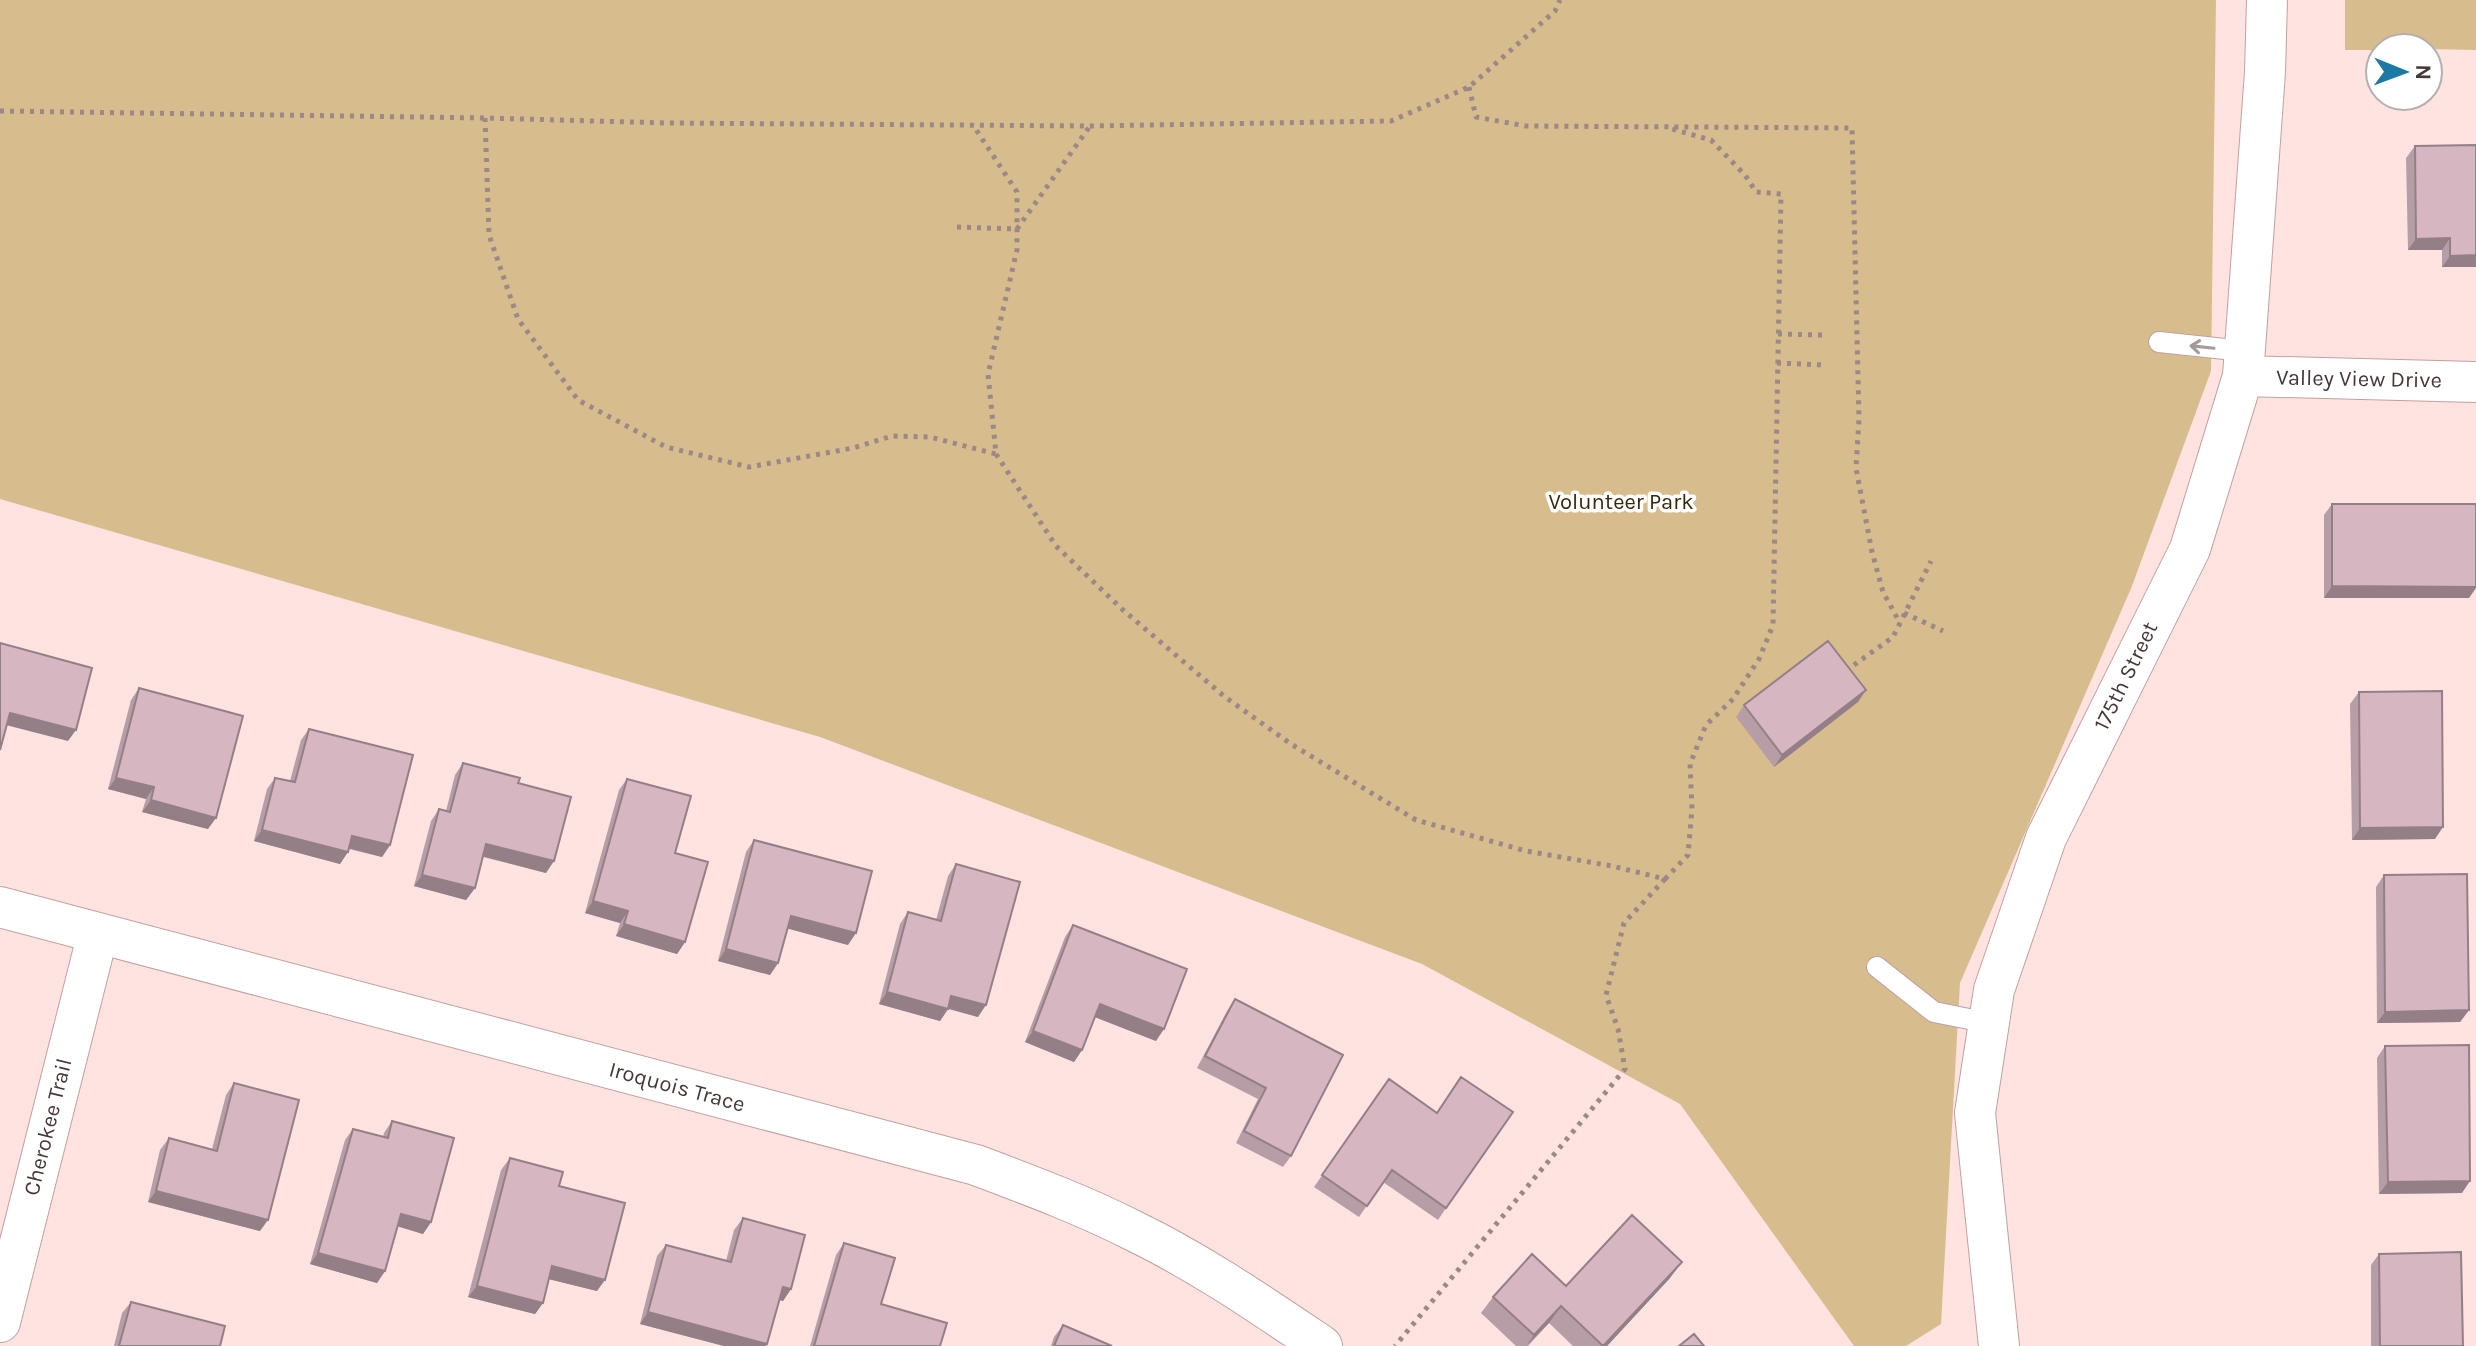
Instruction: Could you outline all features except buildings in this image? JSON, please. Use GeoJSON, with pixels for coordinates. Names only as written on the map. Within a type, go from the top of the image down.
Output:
{"type":"FeatureCollection","features":[{"type":"Feature","properties":{"kind":"street","name":"175th Street"},"geometry":{"type":"LineString","coordinates":[[1999,1346],[1975,1113],[1994,990],[2046,838],[2190,549],[2244,362],[2265,72],[2267,0]]}},
{"type":"Feature","properties":{"kind":"street","name":"Valley View Drive"},"geometry":{"type":"LineString","coordinates":[[2244,362],[2476,382]]}},
{"type":"Feature","properties":{"kind":"street","name":"Iroquois Trace"},"geometry":{"type":"LineString","coordinates":[[0,907],[976,1165],[1048,1192],[1135,1231],[1229,1284],[1322,1346]]}},
{"type":"Feature","properties":{"kind":"street","name":"Cherokee Trail"},"geometry":{"type":"LineString","coordinates":[[0,1322],[98,933]]}},
{"type":"Feature","properties":{"kind":"lane"},"geometry":{"type":"LineString","coordinates":[[2159,342],[2225,349],[2244,362]]}},
{"type":"Feature","properties":{"kind":"lane"},"geometry":{"type":"LineString","coordinates":[[1877,967],[1934,1012],[1989,1023]]}},
{"type":"Feature","properties":{"kind":"path"},"geometry":{"type":"LineString","coordinates":[[0,111],[667,123],[1090,126],[1391,121],[1469,87],[1555,11],[1560,0]]}},
{"type":"Feature","properties":{"kind":"path"},"geometry":{"type":"LineString","coordinates":[[1469,87],[1476,117],[1526,126],[1852,128],[1859,419],[1856,468],[1883,592],[1900,623]]}},
{"type":"Feature","properties":{"kind":"path"},"geometry":{"type":"LineString","coordinates":[[485,118],[489,235],[518,319],[578,400],[666,447],[749,467],[853,448],[892,436],[930,437],[996,454]]}},
{"type":"Feature","properties":{"kind":"path"},"geometry":{"type":"LineString","coordinates":[[973,125],[1017,192],[1017,250],[988,374],[996,454],[1056,546],[1123,610],[1225,697],[1291,744],[1416,820],[1526,851],[1665,879]]}},
{"type":"Feature","properties":{"kind":"path"},"geometry":{"type":"LineString","coordinates":[[1017,229],[1090,126]]}},
{"type":"Feature","properties":{"kind":"path"},"geometry":{"type":"LineString","coordinates":[[1395,1346],[1625,1069],[1618,1029],[1606,995],[1624,923],[1688,855],[1692,809],[1690,764],[1706,725],[1733,699],[1759,659],[1773,625],[1781,194],[1756,192],[1745,175],[1711,140],[1663,126]]}},
{"type":"Feature","properties":{"kind":"path"},"geometry":{"type":"LineString","coordinates":[[957,227],[1017,229]]}},
{"type":"Feature","properties":{"kind":"path"},"geometry":{"type":"LineString","coordinates":[[1778,334],[1822,335]]}},
{"type":"Feature","properties":{"kind":"path"},"geometry":{"type":"LineString","coordinates":[[1777,363],[1824,365]]}},
{"type":"Feature","properties":{"kind":"path"},"geometry":{"type":"LineString","coordinates":[[1854,665],[1893,637],[1931,561]]}},
{"type":"Feature","properties":{"kind":"path"},"geometry":{"type":"LineString","coordinates":[[1904,613],[1943,631]]}},
{"type":"Feature","properties":{"kind":"green space","name":"Volunteer Park"},"geometry":{"type":"Polygon","coordinates":[[[0,0],[2216,0],[2211,371],[2132,586],[1960,983],[1941,1324],[1906,1346],[1854,1346],[1680,1104],[1422,964],[820,737],[0,499],[0,0]]]}},
{"type":"Feature","properties":{"kind":"green space"},"geometry":{"type":"Polygon","coordinates":[[[2345,0],[2476,0],[2476,50],[2444,49],[2444,32],[2364,32],[2364,50],[2345,50],[2345,0]]]}}]}
